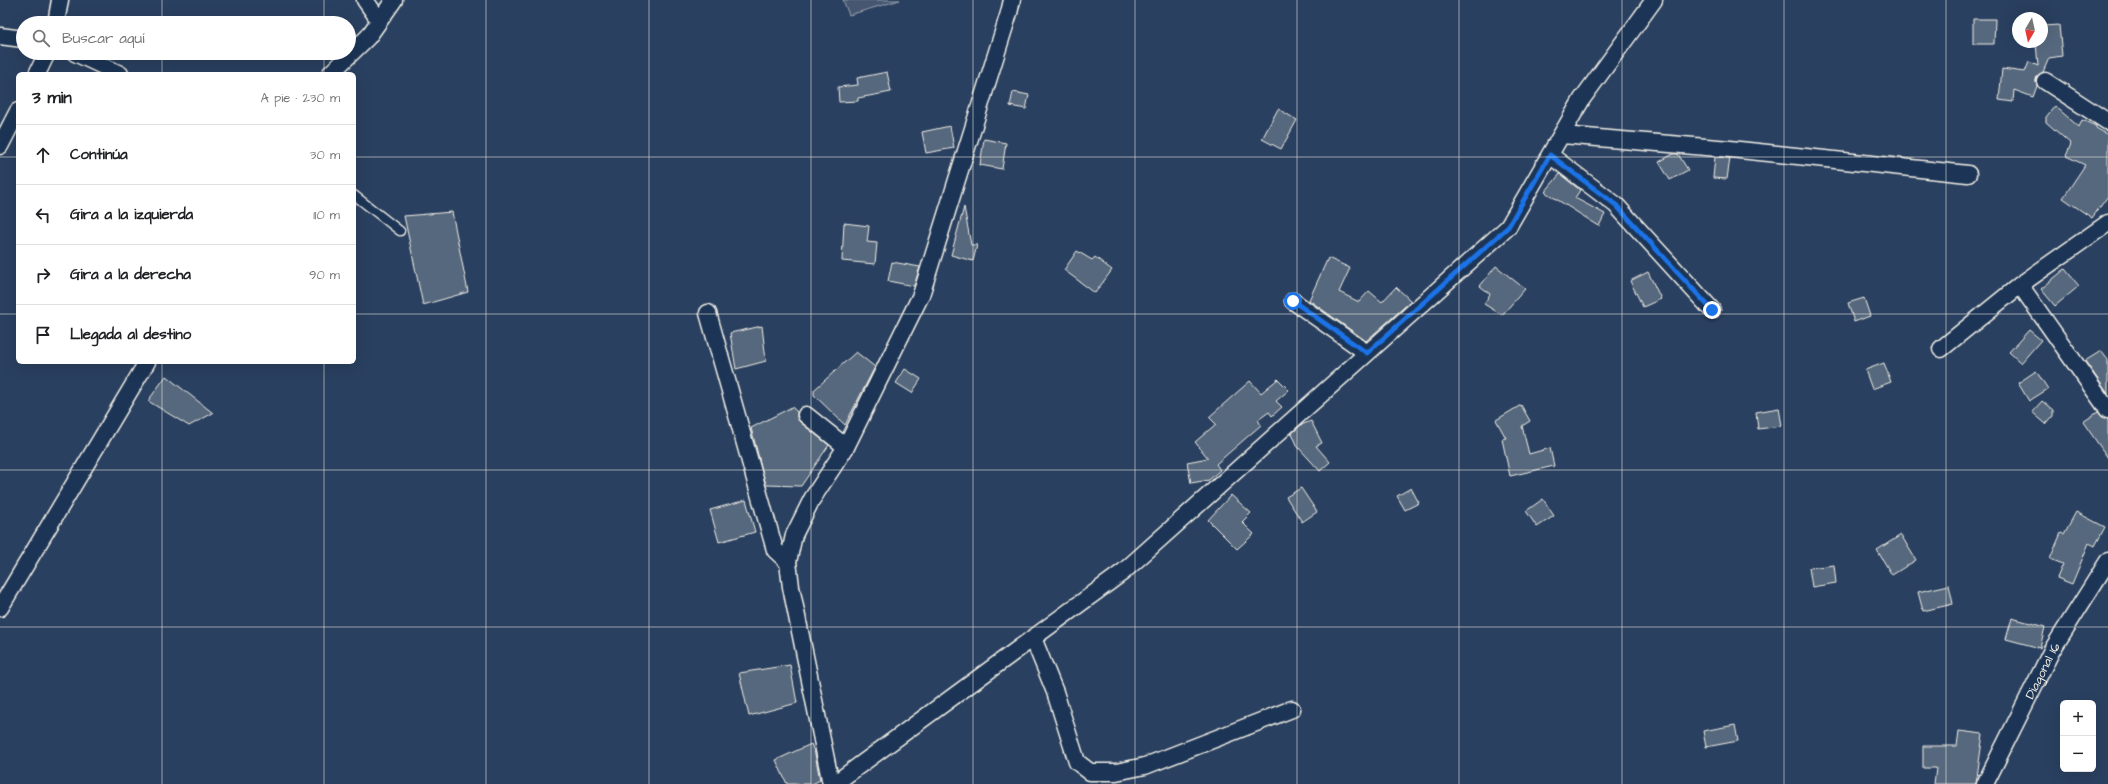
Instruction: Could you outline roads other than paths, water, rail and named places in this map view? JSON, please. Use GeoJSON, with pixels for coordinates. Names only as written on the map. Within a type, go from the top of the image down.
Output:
{"type":"FeatureCollection","features":[{"type":"Feature","properties":{"kind":"street"},"geometry":{"type":"LineString","coordinates":[[57,16],[60,0]]}},
{"type":"Feature","properties":{"kind":"street"},"geometry":{"type":"LineString","coordinates":[[366,0],[379,20]]}},
{"type":"Feature","properties":{"kind":"street"},"geometry":{"type":"LineString","coordinates":[[356,48],[368,36],[394,0]]}},
{"type":"Feature","properties":{"kind":"street"},"geometry":{"type":"LineString","coordinates":[[830,784],[790,587],[788,562],[794,535],[812,498],[846,447],[921,295],[1012,0]]}},
{"type":"Feature","properties":{"kind":"street"},"geometry":{"type":"LineString","coordinates":[[834,784],[1123,572],[1508,227],[1582,99],[1654,0]]}},
{"type":"Feature","properties":{"kind":"street"},"geometry":{"type":"LineString","coordinates":[[0,36],[16,38]]}},
{"type":"Feature","properties":{"kind":"street"},"geometry":{"type":"LineString","coordinates":[[38,72],[44,60]]}},
{"type":"Feature","properties":{"kind":"street"},"geometry":{"type":"LineString","coordinates":[[90,60],[116,72]]}},
{"type":"Feature","properties":{"kind":"street"},"geometry":{"type":"LineString","coordinates":[[332,72],[344,60]]}},
{"type":"Feature","properties":{"kind":"street"},"geometry":{"type":"LineString","coordinates":[[2045,81],[2108,122]]}},
{"type":"Feature","properties":{"kind":"street"},"geometry":{"type":"LineString","coordinates":[[0,146],[16,115]]}},
{"type":"Feature","properties":{"kind":"street"},"geometry":{"type":"LineString","coordinates":[[1562,134],[1730,149],[1968,174]]}},
{"type":"Feature","properties":{"kind":"street"},"geometry":{"type":"LineString","coordinates":[[1550,155],[1616,205],[1712,310]]}},
{"type":"Feature","properties":{"kind":"street"},"geometry":{"type":"LineString","coordinates":[[1941,349],[2020,285],[2108,223]]}},
{"type":"Feature","properties":{"kind":"street"},"geometry":{"type":"LineString","coordinates":[[2020,285],[2108,410]]}},
{"type":"Feature","properties":{"kind":"street"},"geometry":{"type":"LineString","coordinates":[[1293,301],[1367,353]]}},
{"type":"Feature","properties":{"kind":"street"},"geometry":{"type":"LineString","coordinates":[[708,313],[775,550],[788,562]]}},
{"type":"Feature","properties":{"kind":"street"},"geometry":{"type":"LineString","coordinates":[[0,608],[146,364]]}},
{"type":"Feature","properties":{"kind":"street"},"geometry":{"type":"LineString","coordinates":[[806,415],[846,447]]}},
{"type":"Feature","properties":{"kind":"street","name":"Diagonal 16"},"geometry":{"type":"LineString","coordinates":[[1985,784],[2052,650],[2108,561]]}},
{"type":"Feature","properties":{"kind":"street"},"geometry":{"type":"LineString","coordinates":[[1033,638],[1055,692],[1077,762],[1090,772],[1116,772],[1145,766],[1292,709]]}},
{"type":"Feature","properties":{"kind":"lane"},"geometry":{"type":"LineString","coordinates":[[356,197],[400,231]]}}]}
